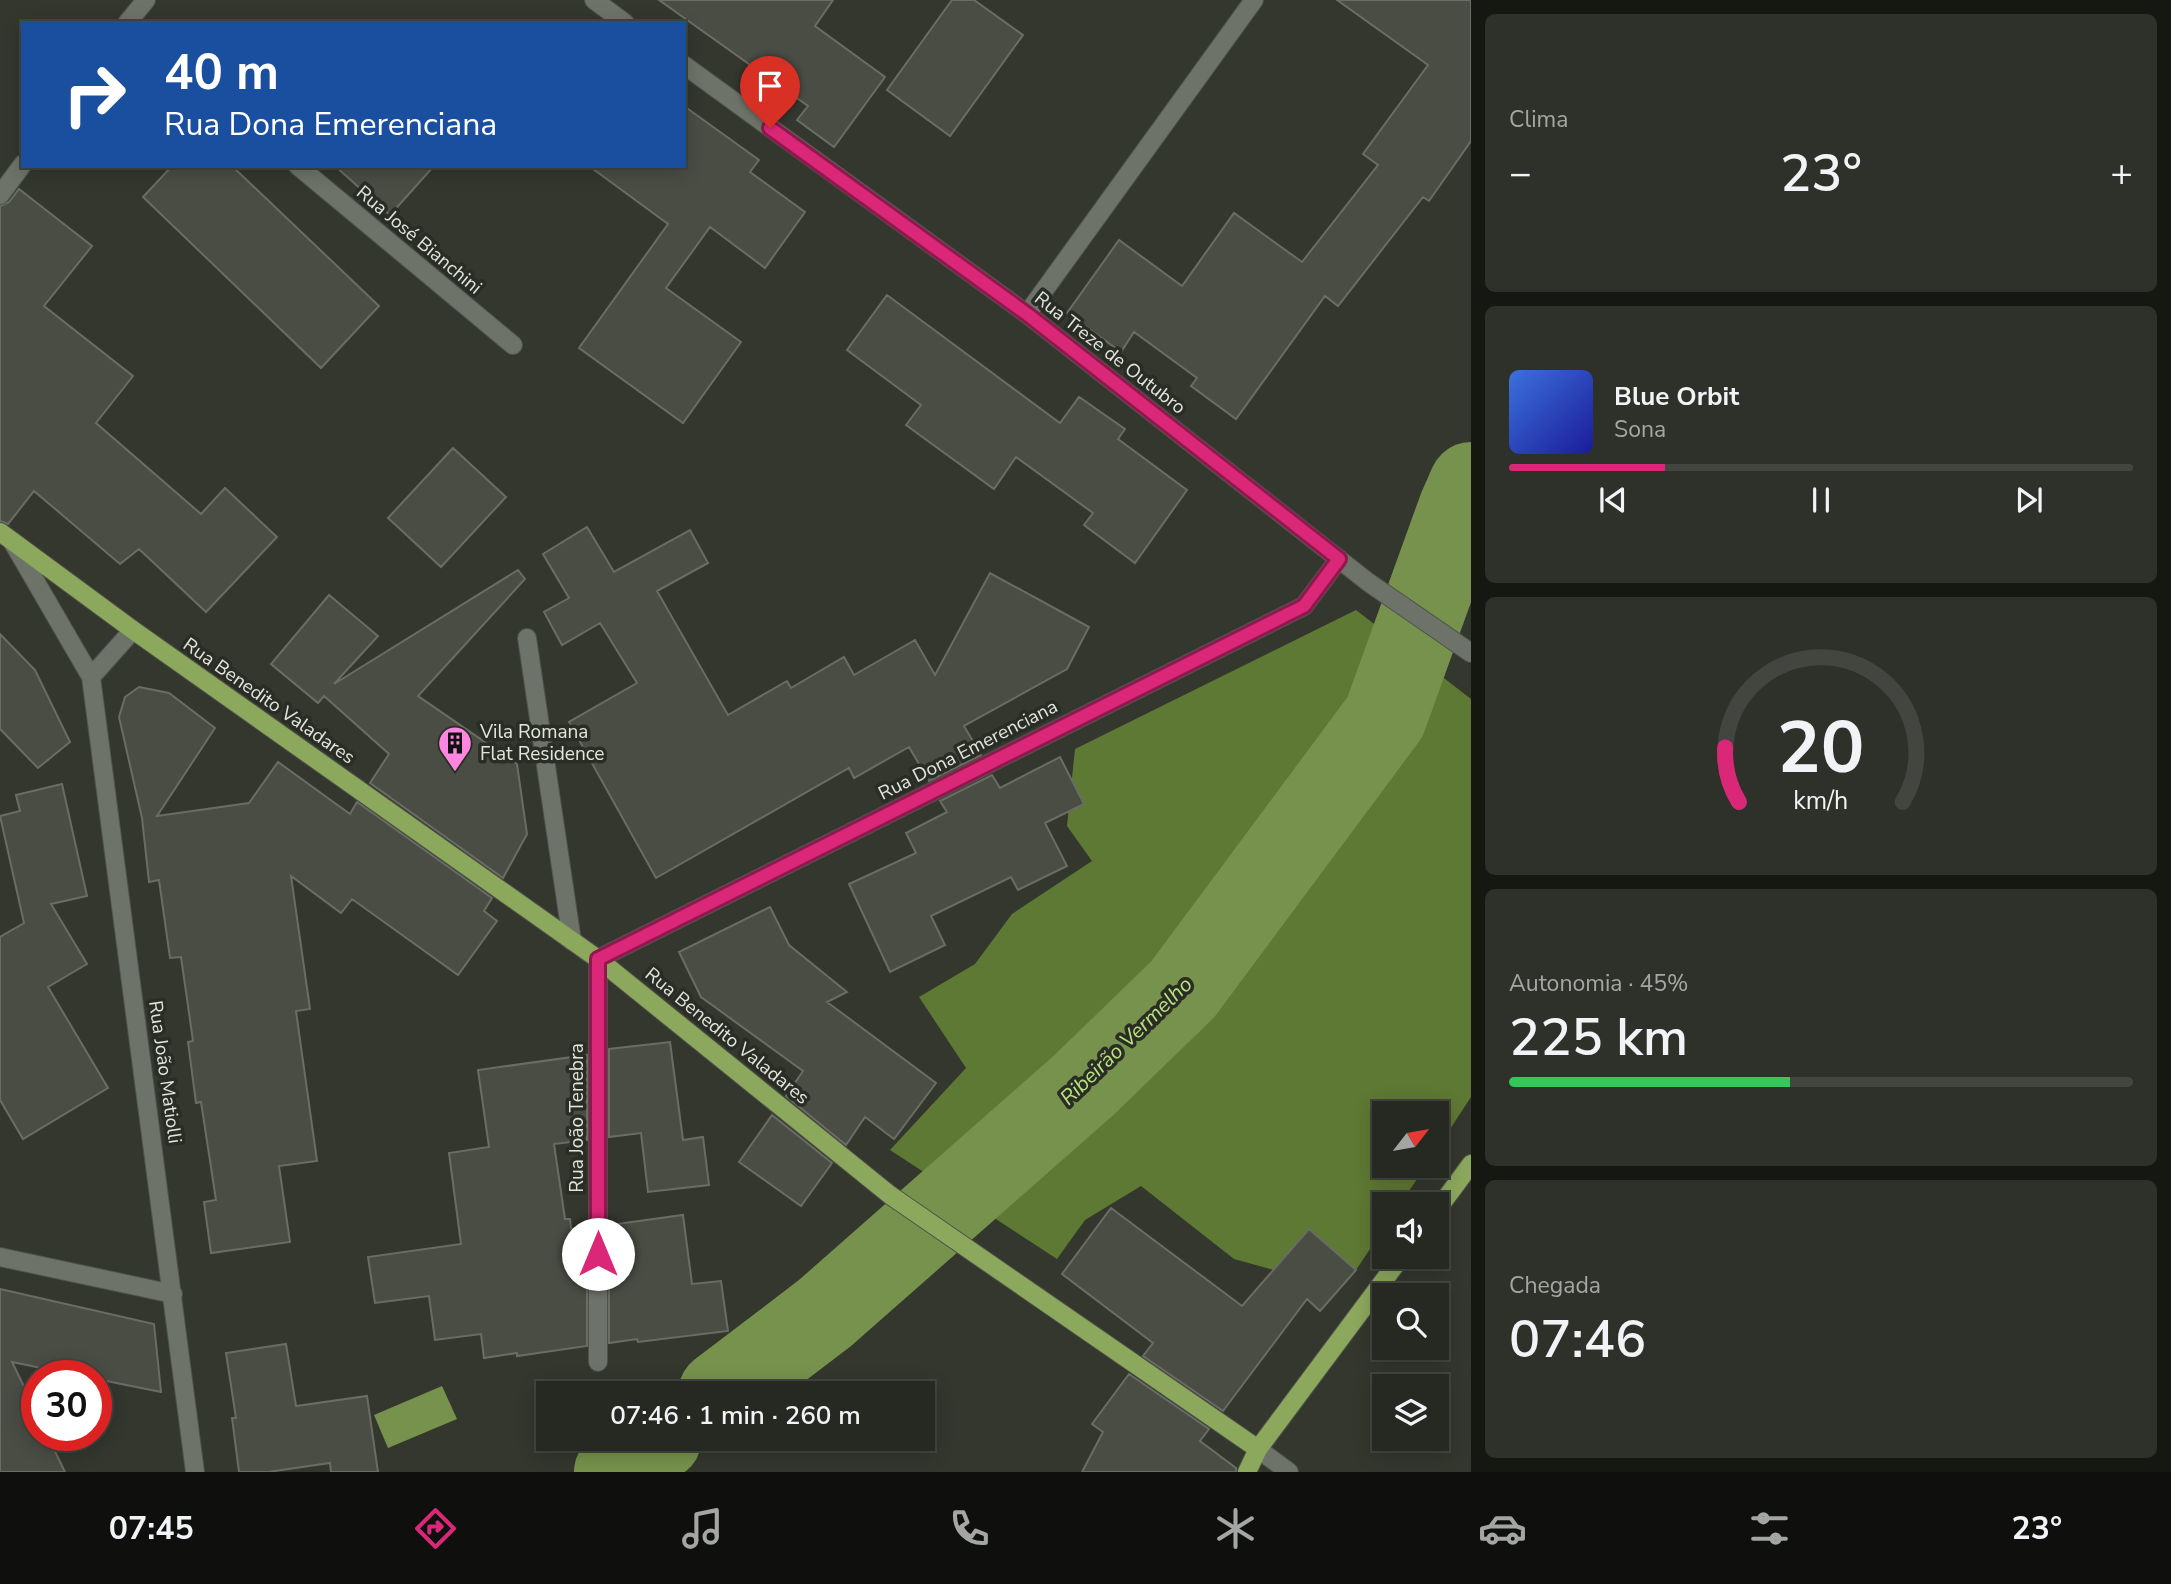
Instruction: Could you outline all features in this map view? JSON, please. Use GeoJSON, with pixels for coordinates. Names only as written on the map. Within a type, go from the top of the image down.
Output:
{"type":"FeatureCollection","features":[{"type":"Feature","properties":{"kind":"main road","name":"Rua Benedito Valadares"},"geometry":{"type":"LineString","coordinates":[[6,537],[132,630],[598,959],[890,1195],[1258,1449]]}},
{"type":"Feature","properties":{"kind":"main road"},"geometry":{"type":"LineString","coordinates":[[1449,1194],[1471,1164]]}},
{"type":"Feature","properties":{"kind":"main road"},"geometry":{"type":"LineString","coordinates":[[1247,1472],[1258,1449],[1392,1269]]}},
{"type":"Feature","properties":{"kind":"street"},"geometry":{"type":"LineString","coordinates":[[129,21],[146,0]]}},
{"type":"Feature","properties":{"kind":"street"},"geometry":{"type":"LineString","coordinates":[[594,0],[622,21]]}},
{"type":"Feature","properties":{"kind":"street"},"geometry":{"type":"LineString","coordinates":[[1027,314],[1254,0]]}},
{"type":"Feature","properties":{"kind":"street","name":"Rua Treze de Outubro"},"geometry":{"type":"LineString","coordinates":[[686,66],[1027,314],[1368,582],[1471,653]]}},
{"type":"Feature","properties":{"kind":"street"},"geometry":{"type":"LineString","coordinates":[[0,195],[21,167]]}},
{"type":"Feature","properties":{"kind":"street","name":"Rua José Bianchini"},"geometry":{"type":"LineString","coordinates":[[300,168],[513,345]]}},
{"type":"Feature","properties":{"kind":"street","name":"Rua João Matiolli"},"geometry":{"type":"LineString","coordinates":[[6,537],[91,677],[195,1472]]}},
{"type":"Feature","properties":{"kind":"street","name":"Rua Dona Emerenciana"},"geometry":{"type":"LineString","coordinates":[[598,959],[1304,606],[1339,559]]}},
{"type":"Feature","properties":{"kind":"street"},"geometry":{"type":"LineString","coordinates":[[91,677],[132,630]]}},
{"type":"Feature","properties":{"kind":"street"},"geometry":{"type":"LineString","coordinates":[[527,638],[572,941]]}},
{"type":"Feature","properties":{"kind":"street","name":"Rua João Tenebra"},"geometry":{"type":"LineString","coordinates":[[597,1362],[598,959]]}},
{"type":"Feature","properties":{"kind":"street"},"geometry":{"type":"LineString","coordinates":[[0,1257],[173,1294]]}},
{"type":"Feature","properties":{"kind":"street"},"geometry":{"type":"LineString","coordinates":[[1258,1449],[1289,1472]]}},
{"type":"Feature","properties":{"kind":"shaded area"},"geometry":{"type":"Polygon","coordinates":[[[1356,610],[1471,699],[1471,1097],[1449,1131],[1449,1101],[1372,1101],[1372,1178],[1418,1178],[1408,1192],[1372,1192],[1372,1246],[1356,1270],[1309,1229],[1274,1270],[1234,1259],[1141,1186],[1085,1220],[1057,1259],[890,1150],[966,1068],[919,997],[975,964],[1012,914],[1092,861],[1067,826],[1075,749],[1356,610]]]}},
{"type":"Feature","properties":{"kind":"shaded area"},"geometry":{"type":"Polygon","coordinates":[[[442,1386],[457,1419],[388,1448],[374,1415],[442,1386]]]}},
{"type":"Feature","properties":{"kind":"building"},"geometry":{"type":"Polygon","coordinates":[[[659,0],[833,0],[815,26],[885,77],[834,147],[797,120],[808,106],[659,0]]]}},
{"type":"Feature","properties":{"kind":"building"},"geometry":{"type":"Polygon","coordinates":[[[952,0],[974,0],[1023,35],[950,136],[887,90],[952,0]]]}},
{"type":"Feature","properties":{"kind":"building"},"geometry":{"type":"Polygon","coordinates":[[[1337,0],[1471,0],[1471,141],[1429,201],[1423,197],[1338,306],[1325,296],[1236,419],[1191,386],[1197,378],[1134,332],[1121,352],[1067,313],[1119,240],[1182,286],[1234,213],[1302,262],[1378,165],[1363,154],[1428,65],[1337,0]]]}},
{"type":"Feature","properties":{"kind":"building"},"geometry":{"type":"Polygon","coordinates":[[[686,107],[759,160],[750,172],[805,212],[765,268],[710,227],[666,288],[741,342],[683,423],[579,348],[668,224],[592,168],[686,168],[686,107]]]}},
{"type":"Feature","properties":{"kind":"building"},"geometry":{"type":"Polygon","coordinates":[[[170,168],[234,168],[379,306],[321,368],[143,197],[170,168]]]}},
{"type":"Feature","properties":{"kind":"building"},"geometry":{"type":"Polygon","coordinates":[[[337,168],[432,168],[390,215],[337,168]]]}},
{"type":"Feature","properties":{"kind":"building"},"geometry":{"type":"Polygon","coordinates":[[[19,189],[92,246],[44,306],[133,376],[96,423],[201,514],[225,488],[277,537],[206,612],[139,549],[120,564],[34,491],[8,524],[0,521],[0,206],[9,202],[19,189]]]}},
{"type":"Feature","properties":{"kind":"building"},"geometry":{"type":"Polygon","coordinates":[[[887,295],[1060,423],[1079,397],[1125,429],[1118,439],[1187,490],[1135,563],[1084,525],[1093,513],[1016,457],[994,489],[906,425],[921,405],[847,350],[887,295]]]}},
{"type":"Feature","properties":{"kind":"building"},"geometry":{"type":"Polygon","coordinates":[[[453,448],[506,497],[441,567],[388,518],[453,448]]]}},
{"type":"Feature","properties":{"kind":"building"},"geometry":{"type":"Polygon","coordinates":[[[587,527],[614,572],[690,530],[708,563],[657,591],[728,715],[787,681],[791,688],[844,657],[854,675],[915,640],[935,675],[990,573],[1089,627],[1067,669],[964,726],[981,755],[929,781],[909,747],[854,778],[849,768],[656,878],[569,722],[637,683],[600,623],[562,645],[544,612],[569,598],[543,554],[587,527]]]}},
{"type":"Feature","properties":{"kind":"building"},"geometry":{"type":"Polygon","coordinates":[[[518,570],[525,579],[418,696],[517,764],[527,834],[503,878],[370,783],[389,754],[324,696],[318,703],[271,664],[329,595],[378,636],[334,684],[518,570]]]}},
{"type":"Feature","properties":{"kind":"building"},"geometry":{"type":"Polygon","coordinates":[[[0,634],[35,670],[70,742],[38,768],[0,729],[0,634]]]}},
{"type":"Feature","properties":{"kind":"building"},"geometry":{"type":"Polygon","coordinates":[[[139,687],[169,693],[215,728],[157,816],[249,803],[278,762],[350,814],[357,802],[492,898],[484,911],[497,921],[458,975],[352,899],[341,913],[291,876],[310,1009],[296,1011],[317,1161],[279,1166],[290,1242],[211,1253],[204,1202],[216,1200],[201,1102],[196,1103],[188,1042],[193,1041],[181,957],[170,958],[159,880],[149,882],[142,818],[119,717],[125,697],[139,687]]]}},
{"type":"Feature","properties":{"kind":"building"},"geometry":{"type":"Polygon","coordinates":[[[1060,757],[1084,804],[1045,823],[1067,866],[1018,890],[1011,877],[931,916],[945,945],[890,972],[849,884],[916,853],[906,833],[947,812],[940,801],[992,775],[1000,788],[1060,757]]]}},
{"type":"Feature","properties":{"kind":"building"},"geometry":{"type":"Polygon","coordinates":[[[62,784],[87,896],[51,904],[87,964],[48,987],[108,1088],[23,1139],[0,1100],[0,937],[24,923],[0,816],[20,811],[16,795],[62,784]]]}},
{"type":"Feature","properties":{"kind":"building"},"geometry":{"type":"Polygon","coordinates":[[[770,907],[789,945],[847,992],[827,1002],[936,1083],[894,1139],[865,1117],[846,1145],[786,1096],[803,1071],[701,997],[679,952],[770,907]]]}},
{"type":"Feature","properties":{"kind":"building"},"geometry":{"type":"Polygon","coordinates":[[[670,1042],[683,1140],[703,1137],[709,1185],[648,1192],[641,1133],[609,1137],[609,1049],[670,1042]]]}},
{"type":"Feature","properties":{"kind":"building"},"geometry":{"type":"Polygon","coordinates":[[[587,1055],[587,1140],[554,1144],[565,1219],[570,1219],[571,1229],[587,1227],[587,1346],[484,1358],[481,1334],[435,1340],[429,1296],[375,1303],[368,1257],[461,1244],[449,1153],[489,1147],[478,1070],[587,1055]]]}},
{"type":"Feature","properties":{"kind":"building"},"geometry":{"type":"Polygon","coordinates":[[[772,1115],[832,1163],[801,1206],[739,1162],[772,1115]]]}},
{"type":"Feature","properties":{"kind":"building"},"geometry":{"type":"Polygon","coordinates":[[[1111,1208],[1242,1306],[1309,1229],[1356,1270],[1320,1311],[1307,1299],[1223,1411],[1143,1356],[1153,1343],[1062,1274],[1111,1208]]]}},
{"type":"Feature","properties":{"kind":"building"},"geometry":{"type":"Polygon","coordinates":[[[683,1215],[692,1284],[721,1281],[728,1331],[609,1343],[609,1225],[683,1215]]]}},
{"type":"Feature","properties":{"kind":"building"},"geometry":{"type":"Polygon","coordinates":[[[0,1289],[154,1324],[161,1392],[112,1382],[112,1360],[12,1362],[21,1380],[21,1451],[55,1451],[65,1472],[0,1472],[0,1289]]]}},
{"type":"Feature","properties":{"kind":"building"},"geometry":{"type":"Polygon","coordinates":[[[286,1344],[296,1406],[367,1396],[378,1472],[331,1472],[330,1463],[268,1472],[239,1472],[232,1418],[236,1418],[226,1353],[286,1344]]]}},
{"type":"Feature","properties":{"kind":"building"},"geometry":{"type":"Polygon","coordinates":[[[1129,1374],[1209,1429],[1200,1441],[1236,1468],[1236,1472],[1082,1472],[1103,1432],[1092,1424],[1129,1374]]]}},
{"type":"Feature","properties":{"kind":"waterway","name":"Ribeirão Vermelho"},"geometry":{"type":"LineString","coordinates":[[736,1381],[825,1313],[1084,1085],[1183,989],[1385,717],[1471,484]]}},
{"type":"Feature","properties":{"kind":"waterway","name":"Ribeirão Vermelho"},"geometry":{"type":"LineString","coordinates":[[616,1472],[643,1451]]}},
{"type":"Feature","properties":{"kind":"place","name":"Vila Romana Flat Residence"},"geometry":{"type":"Point","coordinates":[455,773]}},
{"type":"Feature","properties":{"kind":"route"},"geometry":{"type":"LineString","coordinates":[[598,1254],[598,959],[1304,606],[1339,559],[1027,314],[770,128]]}}]}
